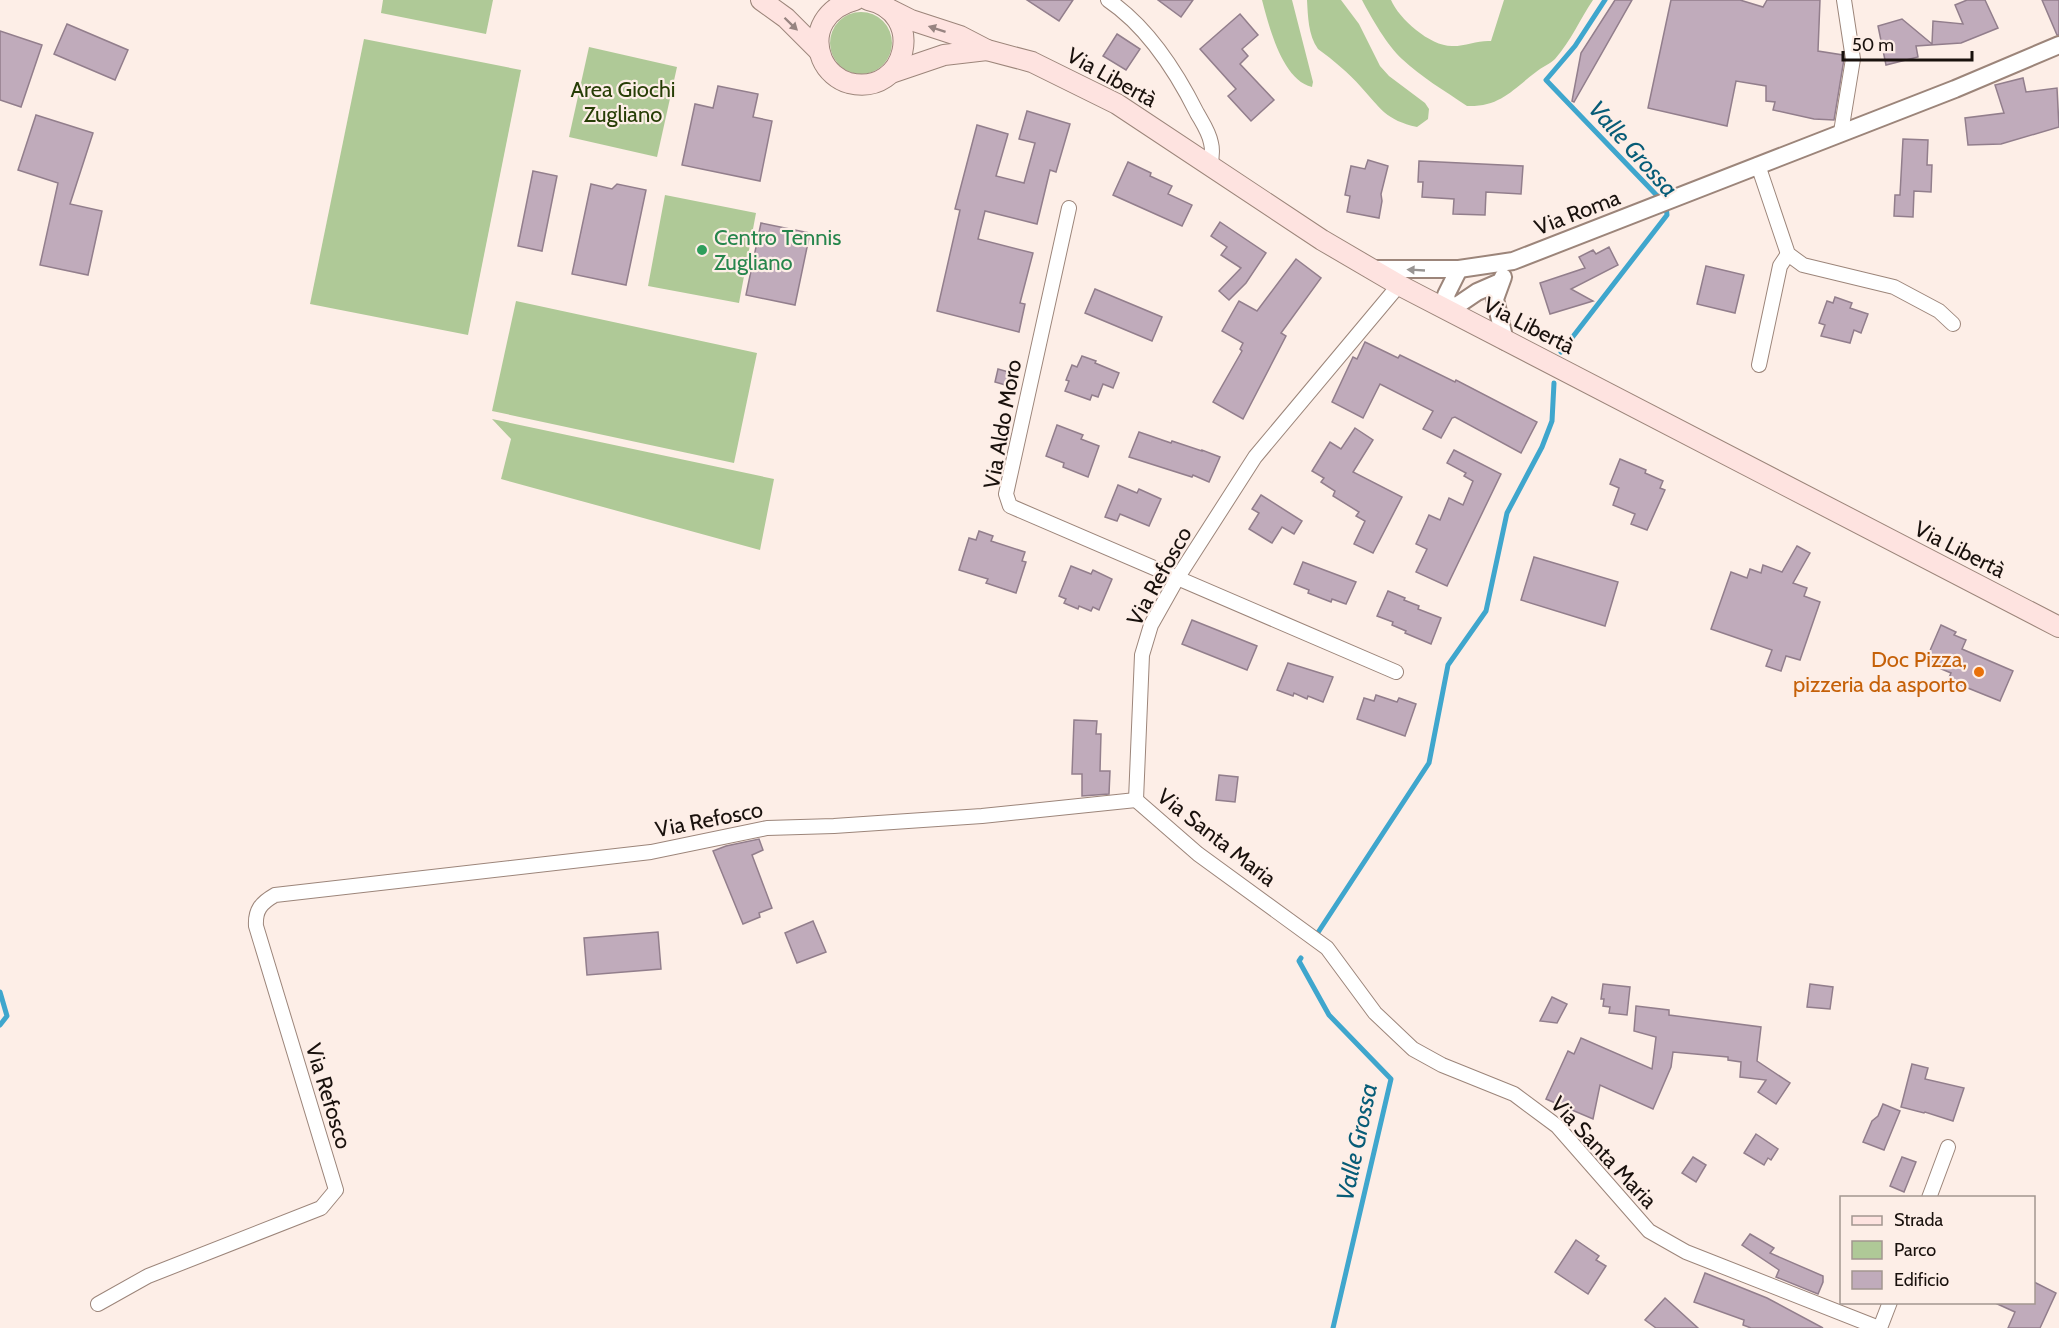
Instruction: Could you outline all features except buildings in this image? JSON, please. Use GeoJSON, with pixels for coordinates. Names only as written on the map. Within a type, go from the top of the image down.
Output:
{"type":"FeatureCollection","features":[{"type":"Feature","properties":{"kind":"main road","name":"Via Libertà"},"geometry":{"type":"LineString","coordinates":[[761,0],[786,18],[819,51],[824,64],[832,74],[858,85],[872,84],[891,72],[944,55],[987,50]]}},
{"type":"Feature","properties":{"kind":"main road"},"geometry":{"type":"LineString","coordinates":[[819,51],[818,37],[822,23],[843,3],[855,0]]}},
{"type":"Feature","properties":{"kind":"main road","name":"Via Libertà"},"geometry":{"type":"LineString","coordinates":[[868,0],[911,20],[960,36],[987,50],[1032,62],[1118,104],[1322,240],[1399,285],[2059,627]]}},
{"type":"Feature","properties":{"kind":"main road"},"geometry":{"type":"LineString","coordinates":[[887,8],[896,16],[904,39],[903,51],[891,72]]}},
{"type":"Feature","properties":{"kind":"street"},"geometry":{"type":"LineString","coordinates":[[1108,0],[1119,8],[1158,48],[1184,88],[1211,141],[1213,155],[1210,166]]}},
{"type":"Feature","properties":{"kind":"street"},"geometry":{"type":"LineString","coordinates":[[1841,132],[1852,59],[1844,0]]}},
{"type":"Feature","properties":{"kind":"street","name":"Via Roma"},"geometry":{"type":"LineString","coordinates":[[1373,269],[1459,269],[1512,261],[1955,89],[2059,45]]}},
{"type":"Feature","properties":{"kind":"street"},"geometry":{"type":"LineString","coordinates":[[1758,165],[1788,254],[1803,265],[1894,287],[1939,311],[1953,324]]}},
{"type":"Feature","properties":{"kind":"street","name":"Via Aldo Moro"},"geometry":{"type":"LineString","coordinates":[[1070,207],[1006,494],[1010,506],[1396,672]]}},
{"type":"Feature","properties":{"kind":"street"},"geometry":{"type":"LineString","coordinates":[[1760,365],[1780,266],[1788,254]]}},
{"type":"Feature","properties":{"kind":"street"},"geometry":{"type":"LineString","coordinates":[[1505,340],[1495,299],[1500,282],[1512,261]]}},
{"type":"Feature","properties":{"kind":"street"},"geometry":{"type":"LineString","coordinates":[[1459,269],[1446,295],[1449,311],[1477,292],[1500,282]]}},
{"type":"Feature","properties":{"kind":"street","name":"Via Refosco"},"geometry":{"type":"LineString","coordinates":[[98,1304],[148,1276],[321,1208],[336,1190],[256,926],[258,908],[275,895],[651,852],[767,828],[982,816],[1136,800],[1142,655],[1151,625],[1178,577],[1255,458],[1399,285]]}},
{"type":"Feature","properties":{"kind":"street","name":"Via Santa Maria"},"geometry":{"type":"LineString","coordinates":[[1136,800],[1198,854],[1327,948],[1375,1013],[1413,1049],[1442,1065],[1514,1094],[1557,1126],[1649,1231],[1686,1252],[1879,1328],[1889,1304]]}},
{"type":"Feature","properties":{"kind":"street"},"geometry":{"type":"LineString","coordinates":[[1929,1196],[1948,1147]]}},
{"type":"Feature","properties":{"kind":"green space"},"geometry":{"type":"Polygon","coordinates":[[[383,0],[493,0],[486,34],[381,13],[383,0]]]}},
{"type":"Feature","properties":{"kind":"green space"},"geometry":{"type":"Polygon","coordinates":[[[1262,0],[1292,0],[1313,82],[1312,87],[1293,74],[1278,51],[1262,0]]]}},
{"type":"Feature","properties":{"kind":"green space"},"geometry":{"type":"Polygon","coordinates":[[[1307,0],[1341,0],[1359,24],[1380,66],[1389,76],[1425,103],[1429,109],[1428,119],[1417,127],[1391,117],[1346,72],[1318,49],[1310,32],[1307,0]]]}},
{"type":"Feature","properties":{"kind":"green space"},"geometry":{"type":"Polygon","coordinates":[[[1362,0],[1391,0],[1408,23],[1426,37],[1444,45],[1453,46],[1491,41],[1504,0],[1593,0],[1566,45],[1553,61],[1505,96],[1488,104],[1467,106],[1425,78],[1396,53],[1362,0]]]}},
{"type":"Feature","properties":{"kind":"green space"},"geometry":{"type":"Polygon","coordinates":[[[861,12],[873,14],[883,21],[890,31],[892,43],[890,55],[883,65],[873,72],[861,74],[849,72],[839,65],[832,55],[830,43],[832,31],[839,21],[849,14],[861,12]]]}},
{"type":"Feature","properties":{"kind":"green space"},"geometry":{"type":"Polygon","coordinates":[[[364,39],[521,70],[468,335],[310,304],[364,39]]]}},
{"type":"Feature","properties":{"kind":"green space","name":"Area Giochi Zugliano"},"geometry":{"type":"Polygon","coordinates":[[[589,47],[677,67],[657,157],[569,137],[589,47]]]}},
{"type":"Feature","properties":{"kind":"green space","name":"Centro Tennis Zugliano"},"geometry":{"type":"Polygon","coordinates":[[[665,195],[756,213],[739,303],[648,286],[665,195]]]}},
{"type":"Feature","properties":{"kind":"green space"},"geometry":{"type":"Polygon","coordinates":[[[516,301],[757,353],[734,463],[492,411],[516,301]]]}},
{"type":"Feature","properties":{"kind":"green space"},"geometry":{"type":"Polygon","coordinates":[[[492,419],[774,479],[760,550],[501,479],[511,439],[492,419]]]}},
{"type":"Feature","properties":{"kind":"waterway","name":"Valle Grossa"},"geometry":{"type":"LineString","coordinates":[[1561,352],[1667,215],[1666,205],[1546,80],[1575,46],[1605,0]]}},
{"type":"Feature","properties":{"kind":"waterway"},"geometry":{"type":"LineString","coordinates":[[1317,934],[1429,763],[1448,665],[1486,611],[1507,513],[1542,447],[1552,421],[1554,383]]}},
{"type":"Feature","properties":{"kind":"waterway","name":"Valle Grossa"},"geometry":{"type":"LineString","coordinates":[[1301,958],[1299,961],[1329,1015],[1391,1079],[1333,1328]]}},
{"type":"Feature","properties":{"kind":"waterway"},"geometry":{"type":"LineString","coordinates":[[0,992],[7,1016],[0,1025]]}},
{"type":"Feature","properties":{"kind":"place","name":"Centro Tennis Zugliano"},"geometry":{"type":"Point","coordinates":[702,250]}},
{"type":"Feature","properties":{"kind":"place","name":"Doc Pizza, pizzeria da asporto"},"geometry":{"type":"Point","coordinates":[1979,672]}}]}
